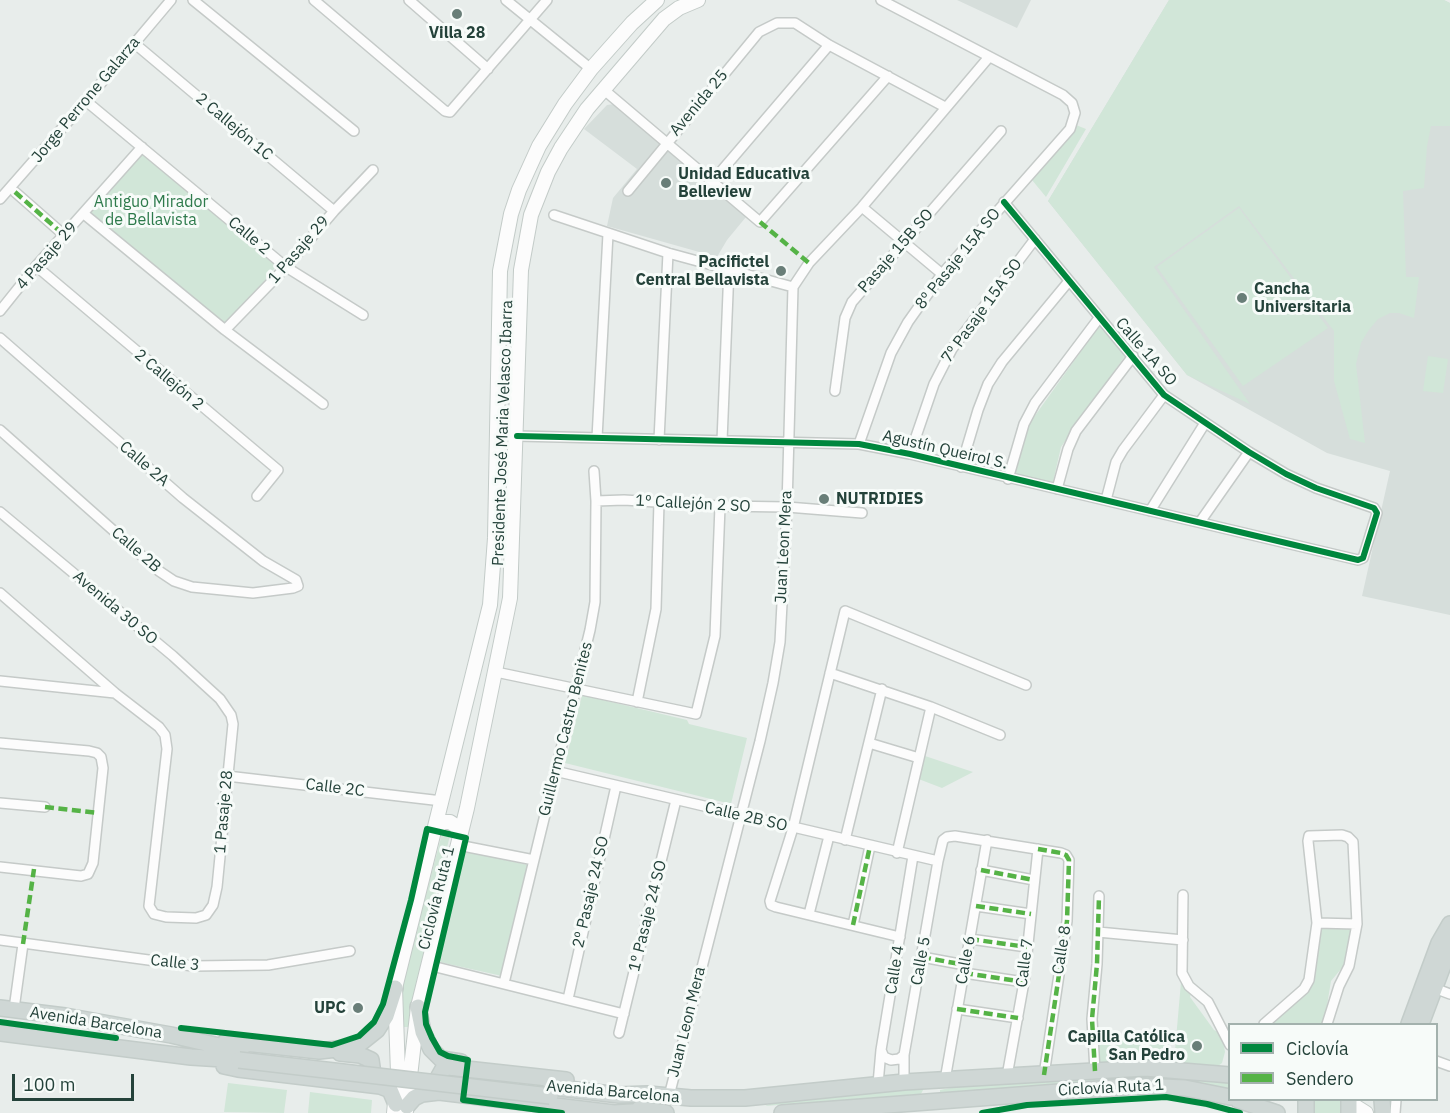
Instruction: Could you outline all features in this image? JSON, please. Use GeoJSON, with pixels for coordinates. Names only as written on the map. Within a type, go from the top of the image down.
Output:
{"type":"FeatureCollection","features":[{"type":"Feature","properties":{"kind":"main road","name":"Presidente José Maria Velasco Ibarra"},"geometry":{"type":"LineString","coordinates":[[400,1109],[395,988],[490,605],[495,538],[500,271],[503,252],[519,190],[539,146],[565,104],[591,69],[632,23],[657,0]]}},
{"type":"Feature","properties":{"kind":"main road","name":"Presidente José Maria Velasco Ibarra"},"geometry":{"type":"LineString","coordinates":[[400,1109],[428,965],[464,841],[467,808],[510,598],[521,270],[531,215],[540,189],[561,148],[603,89],[664,19],[679,8],[698,0]]}},
{"type":"Feature","properties":{"kind":"main road"},"geometry":{"type":"LineString","coordinates":[[495,538],[497,533],[506,530],[513,537]]}},
{"type":"Feature","properties":{"kind":"main road"},"geometry":{"type":"LineString","coordinates":[[442,801],[445,811],[451,815],[462,813],[467,808]]}},
{"type":"Feature","properties":{"kind":"main road"},"geometry":{"type":"LineString","coordinates":[[435,829],[443,822],[450,822],[456,826],[464,841]]}},
{"type":"Feature","properties":{"kind":"main road"},"geometry":{"type":"LineString","coordinates":[[1409,1023],[1439,943],[1450,924]]}},
{"type":"Feature","properties":{"kind":"main road"},"geometry":{"type":"LineString","coordinates":[[1421,1023],[1450,947]]}},
{"type":"Feature","properties":{"kind":"main road"},"geometry":{"type":"LineString","coordinates":[[320,1051],[346,1048],[371,1036],[386,1016],[395,988]]}},
{"type":"Feature","properties":{"kind":"main road"},"geometry":{"type":"LineString","coordinates":[[418,1007],[423,1032],[431,1049],[438,1056],[446,1060],[481,1065],[507,1073]]}},
{"type":"Feature","properties":{"kind":"main road","name":"Avenida Barcelona"},"geometry":{"type":"LineString","coordinates":[[7,1009],[64,1016],[194,1039],[240,1056]]}},
{"type":"Feature","properties":{"kind":"main road","name":"Avenida Barcelona"},"geometry":{"type":"LineString","coordinates":[[0,1033],[191,1057],[240,1056],[550,1092],[666,1113]]}},
{"type":"Feature","properties":{"kind":"main road"},"geometry":{"type":"LineString","coordinates":[[194,1039],[242,1041],[360,1055],[371,1060],[374,1069],[371,1078],[357,1083]]}},
{"type":"Feature","properties":{"kind":"main road"},"geometry":{"type":"LineString","coordinates":[[191,1057],[238,1069],[386,1088],[393,1094],[400,1109],[422,1094],[451,1094],[614,1113],[649,1111]]}},
{"type":"Feature","properties":{"kind":"main road"},"geometry":{"type":"LineString","coordinates":[[451,1094],[439,1083],[440,1073],[448,1067],[620,1086],[648,1094]]}},
{"type":"Feature","properties":{"kind":"main road","name":"Avenida Barcelona"},"geometry":{"type":"LineString","coordinates":[[550,1092],[746,1098],[912,1081],[1145,1068],[1228,1071]]}},
{"type":"Feature","properties":{"kind":"main road"},"geometry":{"type":"LineString","coordinates":[[943,1102],[933,1092],[936,1085],[952,1079]]}},
{"type":"Feature","properties":{"kind":"main road"},"geometry":{"type":"LineString","coordinates":[[910,1105],[922,1101],[927,1095],[927,1087],[912,1081]]}},
{"type":"Feature","properties":{"kind":"main road"},"geometry":{"type":"LineString","coordinates":[[782,1113],[1138,1086],[1185,1088],[1228,1097]]}},
{"type":"Feature","properties":{"kind":"main road"},"geometry":{"type":"LineString","coordinates":[[1241,1101],[1277,1113]]}},
{"type":"Feature","properties":{"kind":"main road"},"geometry":{"type":"LineString","coordinates":[[1349,1103],[1366,1113]]}},
{"type":"Feature","properties":{"kind":"street","name":"Jorge Perrone Galarza"},"geometry":{"type":"LineString","coordinates":[[0,199],[171,0]]}},
{"type":"Feature","properties":{"kind":"street"},"geometry":{"type":"LineString","coordinates":[[193,0],[354,131]]}},
{"type":"Feature","properties":{"kind":"street"},"geometry":{"type":"LineString","coordinates":[[314,0],[445,111],[450,112],[547,0]]}},
{"type":"Feature","properties":{"kind":"street"},"geometry":{"type":"LineString","coordinates":[[409,0],[488,69]]}},
{"type":"Feature","properties":{"kind":"street"},"geometry":{"type":"LineString","coordinates":[[506,0],[591,69]]}},
{"type":"Feature","properties":{"kind":"street"},"geometry":{"type":"LineString","coordinates":[[554,215],[668,253],[793,287],[809,263],[862,207],[989,57],[881,0]]}},
{"type":"Feature","properties":{"kind":"street","name":"Avenida 25"},"geometry":{"type":"LineString","coordinates":[[628,192],[759,32],[777,23],[795,23],[829,45]]}},
{"type":"Feature","properties":{"kind":"street","name":"2 Callejón 1C"},"geometry":{"type":"LineString","coordinates":[[134,43],[334,211]]}},
{"type":"Feature","properties":{"kind":"street"},"geometry":{"type":"LineString","coordinates":[[712,182],[829,45],[945,107]]}},
{"type":"Feature","properties":{"kind":"street","name":"8º Pasaje 15A SO"},"geometry":{"type":"LineString","coordinates":[[859,444],[891,353],[908,322],[942,274],[1073,123],[1074,108],[1063,95],[989,57]]}},
{"type":"Feature","properties":{"kind":"street"},"geometry":{"type":"LineString","coordinates":[[603,89],[760,222],[888,76]]}},
{"type":"Feature","properties":{"kind":"street","name":"Calle 2"},"geometry":{"type":"LineString","coordinates":[[86,101],[286,267],[363,315]]}},
{"type":"Feature","properties":{"kind":"street","name":"Pasaje 15B SO"},"geometry":{"type":"LineString","coordinates":[[835,391],[845,318],[852,302],[1001,131]]}},
{"type":"Feature","properties":{"kind":"street","name":"4 Pasaje 29"},"geometry":{"type":"LineString","coordinates":[[0,311],[36,266],[142,147]]}},
{"type":"Feature","properties":{"kind":"street","name":"1 Pasaje 29"},"geometry":{"type":"LineString","coordinates":[[225,330],[373,171]]}},
{"type":"Feature","properties":{"kind":"street"},"geometry":{"type":"LineString","coordinates":[[15,192],[64,235]]}},
{"type":"Feature","properties":{"kind":"street","name":"Calle 1A SO"},"geometry":{"type":"LineString","coordinates":[[1004,202],[1164,395],[1249,452],[1316,488],[1374,508],[1377,513],[1366,553],[1358,560]]}},
{"type":"Feature","properties":{"kind":"street"},"geometry":{"type":"LineString","coordinates":[[862,207],[942,274]]}},
{"type":"Feature","properties":{"kind":"street"},"geometry":{"type":"LineString","coordinates":[[84,214],[225,330],[323,404]]}},
{"type":"Feature","properties":{"kind":"street"},"geometry":{"type":"LineString","coordinates":[[597,438],[608,234]]}},
{"type":"Feature","properties":{"kind":"street","name":"7º Pasaje 15A SO"},"geometry":{"type":"LineString","coordinates":[[910,454],[934,384],[951,350],[1035,239]]}},
{"type":"Feature","properties":{"kind":"street"},"geometry":{"type":"LineString","coordinates":[[659,440],[668,253]]}},
{"type":"Feature","properties":{"kind":"street","name":"2 Callejón 2"},"geometry":{"type":"LineString","coordinates":[[36,266],[278,470],[257,496]]}},
{"type":"Feature","properties":{"kind":"street"},"geometry":{"type":"LineString","coordinates":[[722,441],[729,268]]}},
{"type":"Feature","properties":{"kind":"street"},"geometry":{"type":"LineString","coordinates":[[961,467],[988,384],[1002,362],[1069,281]]}},
{"type":"Feature","properties":{"kind":"street","name":"Juan Leon Mera"},"geometry":{"type":"LineString","coordinates":[[669,1096],[773,683],[780,642],[787,507],[793,287]]}},
{"type":"Feature","properties":{"kind":"street"},"geometry":{"type":"LineString","coordinates":[[1008,479],[1024,424],[1035,403],[1099,318]]}},
{"type":"Feature","properties":{"kind":"street","name":"Calle 2A"},"geometry":{"type":"LineString","coordinates":[[0,338],[214,523],[276,570],[296,580]]}},
{"type":"Feature","properties":{"kind":"street"},"geometry":{"type":"LineString","coordinates":[[1057,489],[1068,449],[1076,431],[1133,356]]}},
{"type":"Feature","properties":{"kind":"street"},"geometry":{"type":"LineString","coordinates":[[1106,500],[1116,462],[1164,395]]}},
{"type":"Feature","properties":{"kind":"street"},"geometry":{"type":"LineString","coordinates":[[1150,511],[1205,423]]}},
{"type":"Feature","properties":{"kind":"street","name":"Calle 2B"},"geometry":{"type":"LineString","coordinates":[[0,430],[159,571],[174,581],[192,587],[259,593],[298,586],[296,580]]}},
{"type":"Feature","properties":{"kind":"street","name":"Agustín Queirol S."},"geometry":{"type":"LineString","coordinates":[[517,436],[859,444],[910,454],[1358,560]]}},
{"type":"Feature","properties":{"kind":"street"},"geometry":{"type":"LineString","coordinates":[[1200,522],[1249,452]]}},
{"type":"Feature","properties":{"kind":"street","name":"Guillermo Castro Benites"},"geometry":{"type":"LineString","coordinates":[[504,983],[595,602],[594,471]]}},
{"type":"Feature","properties":{"kind":"street","name":"1º Callejón 2 SO"},"geometry":{"type":"LineString","coordinates":[[596,501],[659,502],[720,507],[787,507],[862,513]]}},
{"type":"Feature","properties":{"kind":"street"},"geometry":{"type":"LineString","coordinates":[[637,702],[656,609],[659,502]]}},
{"type":"Feature","properties":{"kind":"street"},"geometry":{"type":"LineString","coordinates":[[496,672],[696,714],[715,636],[720,507]]}},
{"type":"Feature","properties":{"kind":"street","name":"Avenida 30 SO"},"geometry":{"type":"LineString","coordinates":[[0,512],[173,656],[227,707]]}},
{"type":"Feature","properties":{"kind":"street"},"geometry":{"type":"LineString","coordinates":[[0,592],[115,693]]}},
{"type":"Feature","properties":{"kind":"street"},"geometry":{"type":"LineString","coordinates":[[900,937],[776,907],[771,905],[770,901],[793,828],[845,611],[1026,685]]}},
{"type":"Feature","properties":{"kind":"street"},"geometry":{"type":"LineString","coordinates":[[830,673],[882,689],[1000,735]]}},
{"type":"Feature","properties":{"kind":"street"},"geometry":{"type":"LineString","coordinates":[[0,681],[115,693]]}},
{"type":"Feature","properties":{"kind":"street"},"geometry":{"type":"LineString","coordinates":[[845,840],[882,689]]}},
{"type":"Feature","properties":{"kind":"street","name":"1 Pasaje 28"},"geometry":{"type":"LineString","coordinates":[[115,693],[159,728],[167,741],[149,906],[154,914],[166,917],[196,918],[206,915],[215,897],[233,723],[227,707]]}},
{"type":"Feature","properties":{"kind":"street"},"geometry":{"type":"LineString","coordinates":[[897,853],[931,707]]}},
{"type":"Feature","properties":{"kind":"street"},"geometry":{"type":"LineString","coordinates":[[0,743],[97,753],[102,761],[103,776],[93,863],[88,874],[81,876],[0,867]]}},
{"type":"Feature","properties":{"kind":"street"},"geometry":{"type":"LineString","coordinates":[[869,743],[918,758]]}},
{"type":"Feature","properties":{"kind":"street","name":"Calle 2B SO"},"geometry":{"type":"LineString","coordinates":[[555,771],[938,861]]}},
{"type":"Feature","properties":{"kind":"street","name":"Calle 2C"},"geometry":{"type":"LineString","coordinates":[[227,776],[442,801]]}},
{"type":"Feature","properties":{"kind":"street","name":"2º Pasaje 24 SO"},"geometry":{"type":"LineString","coordinates":[[568,999],[616,786]]}},
{"type":"Feature","properties":{"kind":"street","name":"1º Pasaje 24 SO"},"geometry":{"type":"LineString","coordinates":[[619,1033],[676,800]]}},
{"type":"Feature","properties":{"kind":"street"},"geometry":{"type":"LineString","coordinates":[[0,803],[45,807]]}},
{"type":"Feature","properties":{"kind":"street"},"geometry":{"type":"LineString","coordinates":[[1265,1023],[1308,984],[1317,922],[1309,836],[1342,835],[1353,842],[1358,924],[1349,966],[1339,986],[1327,1023]]}},
{"type":"Feature","properties":{"kind":"street","name":"Calle 8"},"geometry":{"type":"LineString","coordinates":[[943,840],[955,836],[987,840],[1061,853],[1069,860],[1067,921],[1044,1075]]}},
{"type":"Feature","properties":{"kind":"street"},"geometry":{"type":"LineString","coordinates":[[809,914],[829,837]]}},
{"type":"Feature","properties":{"kind":"street","name":"Calle 5"},"geometry":{"type":"LineString","coordinates":[[912,1081],[904,1055],[943,840]]}},
{"type":"Feature","properties":{"kind":"street","name":"Calle 6"},"geometry":{"type":"LineString","coordinates":[[952,1079],[957,1009],[987,840]]}},
{"type":"Feature","properties":{"kind":"street"},"geometry":{"type":"LineString","coordinates":[[464,841],[534,860]]}},
{"type":"Feature","properties":{"kind":"street"},"geometry":{"type":"LineString","coordinates":[[853,925],[870,846]]}},
{"type":"Feature","properties":{"kind":"street","name":"Calle 7"},"geometry":{"type":"LineString","coordinates":[[1007,1076],[1024,982],[1038,849]]}},
{"type":"Feature","properties":{"kind":"street","name":"Calle 4"},"geometry":{"type":"LineString","coordinates":[[878,1084],[881,1050],[913,856]]}},
{"type":"Feature","properties":{"kind":"street"},"geometry":{"type":"LineString","coordinates":[[981,870],[1034,880]]}},
{"type":"Feature","properties":{"kind":"street"},"geometry":{"type":"LineString","coordinates":[[1184,895],[1182,973],[1189,986],[1208,1002],[1228,1041]]}},
{"type":"Feature","properties":{"kind":"street"},"geometry":{"type":"LineString","coordinates":[[1095,1071],[1092,1020],[1099,897]]}},
{"type":"Feature","properties":{"kind":"street"},"geometry":{"type":"LineString","coordinates":[[976,906],[1031,914]]}},
{"type":"Feature","properties":{"kind":"street"},"geometry":{"type":"LineString","coordinates":[[1317,922],[1358,924]]}},
{"type":"Feature","properties":{"kind":"street"},"geometry":{"type":"LineString","coordinates":[[1098,932],[1183,940]]}},
{"type":"Feature","properties":{"kind":"street"},"geometry":{"type":"LineString","coordinates":[[970,939],[1027,947]]}},
{"type":"Feature","properties":{"kind":"street","name":"Calle 3"},"geometry":{"type":"LineString","coordinates":[[0,940],[193,966],[268,965],[350,951]]}},
{"type":"Feature","properties":{"kind":"street"},"geometry":{"type":"LineString","coordinates":[[7,1009],[23,944]]}},
{"type":"Feature","properties":{"kind":"street"},"geometry":{"type":"LineString","coordinates":[[922,957],[1024,982]]}},
{"type":"Feature","properties":{"kind":"street"},"geometry":{"type":"LineString","coordinates":[[428,965],[624,1014]]}},
{"type":"Feature","properties":{"kind":"street"},"geometry":{"type":"LineString","coordinates":[[1434,988],[1450,993]]}},
{"type":"Feature","properties":{"kind":"street"},"geometry":{"type":"LineString","coordinates":[[957,1009],[1018,1018]]}},
{"type":"Feature","properties":{"kind":"street"},"geometry":{"type":"LineString","coordinates":[[881,1050],[884,1057],[891,1060],[899,1059],[904,1055]]}},
{"type":"Feature","properties":{"kind":"shaded area"},"geometry":{"type":"Polygon","coordinates":[[[957,0],[1031,0],[1017,28],[957,0]]]}},
{"type":"Feature","properties":{"kind":"shaded area"},"geometry":{"type":"Polygon","coordinates":[[[1169,0],[1444,0],[1450,3],[1450,615],[1362,596],[1390,471],[1327,453],[1187,375],[1048,201],[1169,0]]]}},
{"type":"Feature","properties":{"kind":"shaded area","name":"Unidad Educativa Belleview"},"geometry":{"type":"Polygon","coordinates":[[[614,104],[746,217],[727,240],[717,257],[607,226],[613,198],[637,169],[584,129],[607,105],[614,104]]]}},
{"type":"Feature","properties":{"kind":"green space"},"geometry":{"type":"Polygon","coordinates":[[[1169,0],[1444,0],[1450,3],[1450,126],[1431,126],[1424,188],[1403,191],[1406,277],[1419,277],[1414,318],[1399,313],[1390,313],[1378,319],[1361,343],[1356,364],[1365,443],[1350,439],[1334,381],[1334,331],[1239,206],[1154,267],[1250,404],[1187,375],[1048,201],[1169,0]]]}},
{"type":"Feature","properties":{"kind":"green space"},"geometry":{"type":"Polygon","coordinates":[[[1076,125],[1086,129],[1046,197],[1032,180],[1076,125]]]}},
{"type":"Feature","properties":{"kind":"green space","name":"Antiguo Mirador de Bellavista"},"geometry":{"type":"Polygon","coordinates":[[[140,146],[278,264],[225,330],[82,209],[140,146]]]}},
{"type":"Feature","properties":{"kind":"green space","name":"Cancha Universitaria"},"geometry":{"type":"Polygon","coordinates":[[[1239,208],[1328,328],[1243,386],[1157,267],[1239,208]]]}},
{"type":"Feature","properties":{"kind":"green space"},"geometry":{"type":"Polygon","coordinates":[[[1099,326],[1125,356],[1061,447],[1053,482],[1015,474],[1029,424],[1099,326]]]}},
{"type":"Feature","properties":{"kind":"green space"},"geometry":{"type":"Polygon","coordinates":[[[1428,356],[1448,359],[1443,393],[1423,391],[1428,356]]]}},
{"type":"Feature","properties":{"kind":"green space"},"geometry":{"type":"Polygon","coordinates":[[[582,695],[687,720],[689,724],[747,738],[731,804],[565,763],[582,695]]]}},
{"type":"Feature","properties":{"kind":"green space"},"geometry":{"type":"Polygon","coordinates":[[[922,755],[973,772],[942,788],[916,778],[922,755]]]}},
{"type":"Feature","properties":{"kind":"green space"},"geometry":{"type":"Polygon","coordinates":[[[444,826],[451,831],[432,911],[430,936],[408,1027],[400,1027],[400,994],[444,826]]]}},
{"type":"Feature","properties":{"kind":"green space"},"geometry":{"type":"Polygon","coordinates":[[[464,851],[528,865],[502,976],[435,961],[464,851]]]}},
{"type":"Feature","properties":{"kind":"green space"},"geometry":{"type":"Polygon","coordinates":[[[1320,925],[1352,927],[1346,963],[1331,981],[1324,1023],[1271,1023],[1284,1013],[1314,980],[1320,925]]]}},
{"type":"Feature","properties":{"kind":"green space"},"geometry":{"type":"Polygon","coordinates":[[[1181,982],[1192,991],[1190,997],[1214,1030],[1222,1034],[1225,1052],[1222,1063],[1218,1066],[1174,1062],[1181,982]]]}},
{"type":"Feature","properties":{"kind":"green space"},"geometry":{"type":"Polygon","coordinates":[[[1095,1040],[1170,1041],[1168,1062],[1095,1063],[1095,1040]]]}},
{"type":"Feature","properties":{"kind":"green space"},"geometry":{"type":"Polygon","coordinates":[[[1135,1070],[1228,1081],[1228,1090],[1179,1080],[1153,1079],[940,1093],[940,1090],[984,1082],[1135,1070]]]}},
{"type":"Feature","properties":{"kind":"green space"},"geometry":{"type":"Polygon","coordinates":[[[228,1083],[287,1090],[284,1113],[224,1112],[228,1083]]]}},
{"type":"Feature","properties":{"kind":"green space"},"geometry":{"type":"Polygon","coordinates":[[[922,1085],[921,1094],[765,1106],[774,1102],[922,1085]]]}},
{"type":"Feature","properties":{"kind":"green space"},"geometry":{"type":"Polygon","coordinates":[[[310,1092],[372,1100],[371,1113],[308,1113],[310,1092]]]}},
{"type":"Feature","properties":{"kind":"green space"},"geometry":{"type":"Polygon","coordinates":[[[1312,1101],[1343,1101],[1342,1113],[1312,1113],[1312,1101]]]}},
{"type":"Feature","properties":{"kind":"marked path"},"geometry":{"type":"LineString","coordinates":[[15,192],[64,235]]}},
{"type":"Feature","properties":{"kind":"marked path"},"geometry":{"type":"LineString","coordinates":[[760,222],[809,263]]}},
{"type":"Feature","properties":{"kind":"marked path"},"geometry":{"type":"LineString","coordinates":[[45,807],[98,813]]}},
{"type":"Feature","properties":{"kind":"marked path"},"geometry":{"type":"LineString","coordinates":[[853,925],[870,846]]}},
{"type":"Feature","properties":{"kind":"marked path"},"geometry":{"type":"LineString","coordinates":[[1038,849],[1061,853],[1069,860],[1067,921],[1044,1075]]}},
{"type":"Feature","properties":{"kind":"marked path"},"geometry":{"type":"LineString","coordinates":[[23,944],[34,869]]}},
{"type":"Feature","properties":{"kind":"marked path"},"geometry":{"type":"LineString","coordinates":[[981,870],[1034,880]]}},
{"type":"Feature","properties":{"kind":"marked path"},"geometry":{"type":"LineString","coordinates":[[1095,1071],[1092,1019],[1097,964],[1099,896]]}},
{"type":"Feature","properties":{"kind":"marked path"},"geometry":{"type":"LineString","coordinates":[[976,906],[1031,914]]}},
{"type":"Feature","properties":{"kind":"marked path"},"geometry":{"type":"LineString","coordinates":[[970,939],[1027,947]]}},
{"type":"Feature","properties":{"kind":"marked path"},"geometry":{"type":"LineString","coordinates":[[922,957],[965,965]]}},
{"type":"Feature","properties":{"kind":"marked path"},"geometry":{"type":"LineString","coordinates":[[964,973],[1024,982]]}},
{"type":"Feature","properties":{"kind":"marked path"},"geometry":{"type":"LineString","coordinates":[[957,1009],[1018,1018]]}},
{"type":"Feature","properties":{"kind":"cycle path"},"geometry":{"type":"LineString","coordinates":[[517,436],[859,444],[910,454],[1358,560],[1363,558],[1377,513],[1374,508],[1316,488],[1286,474],[1164,395],[1004,202]]}},
{"type":"Feature","properties":{"kind":"cycle path","name":"Ciclovía Ruta 1"},"geometry":{"type":"LineString","coordinates":[[181,1028],[332,1045],[359,1036],[374,1022],[383,1004],[427,829],[466,838],[425,1012],[426,1024],[432,1038],[440,1052],[468,1060],[463,1100],[562,1113]]}},
{"type":"Feature","properties":{"kind":"cycle path"},"geometry":{"type":"LineString","coordinates":[[0,1022],[116,1038]]}},
{"type":"Feature","properties":{"kind":"cycle path","name":"Ciclovía Ruta 1"},"geometry":{"type":"LineString","coordinates":[[982,1113],[1027,1105],[1166,1097],[1207,1104],[1240,1113]]}},
{"type":"Feature","properties":{"kind":"place","name":"Villa 28"},"geometry":{"type":"Point","coordinates":[457,14]}},
{"type":"Feature","properties":{"kind":"place","name":"Unidad Educativa Belleview"},"geometry":{"type":"Point","coordinates":[666,183]}},
{"type":"Feature","properties":{"kind":"place","name":"Pacifictel Central Bellavista"},"geometry":{"type":"Point","coordinates":[781,271]}},
{"type":"Feature","properties":{"kind":"place","name":"Cancha Universitaria"},"geometry":{"type":"Point","coordinates":[1242,298]}},
{"type":"Feature","properties":{"kind":"place","name":"NUTRIDIES"},"geometry":{"type":"Point","coordinates":[824,499]}},
{"type":"Feature","properties":{"kind":"place","name":"UPC"},"geometry":{"type":"Point","coordinates":[358,1008]}},
{"type":"Feature","properties":{"kind":"place","name":"Capilla Católica San Pedro"},"geometry":{"type":"Point","coordinates":[1197,1046]}}]}
